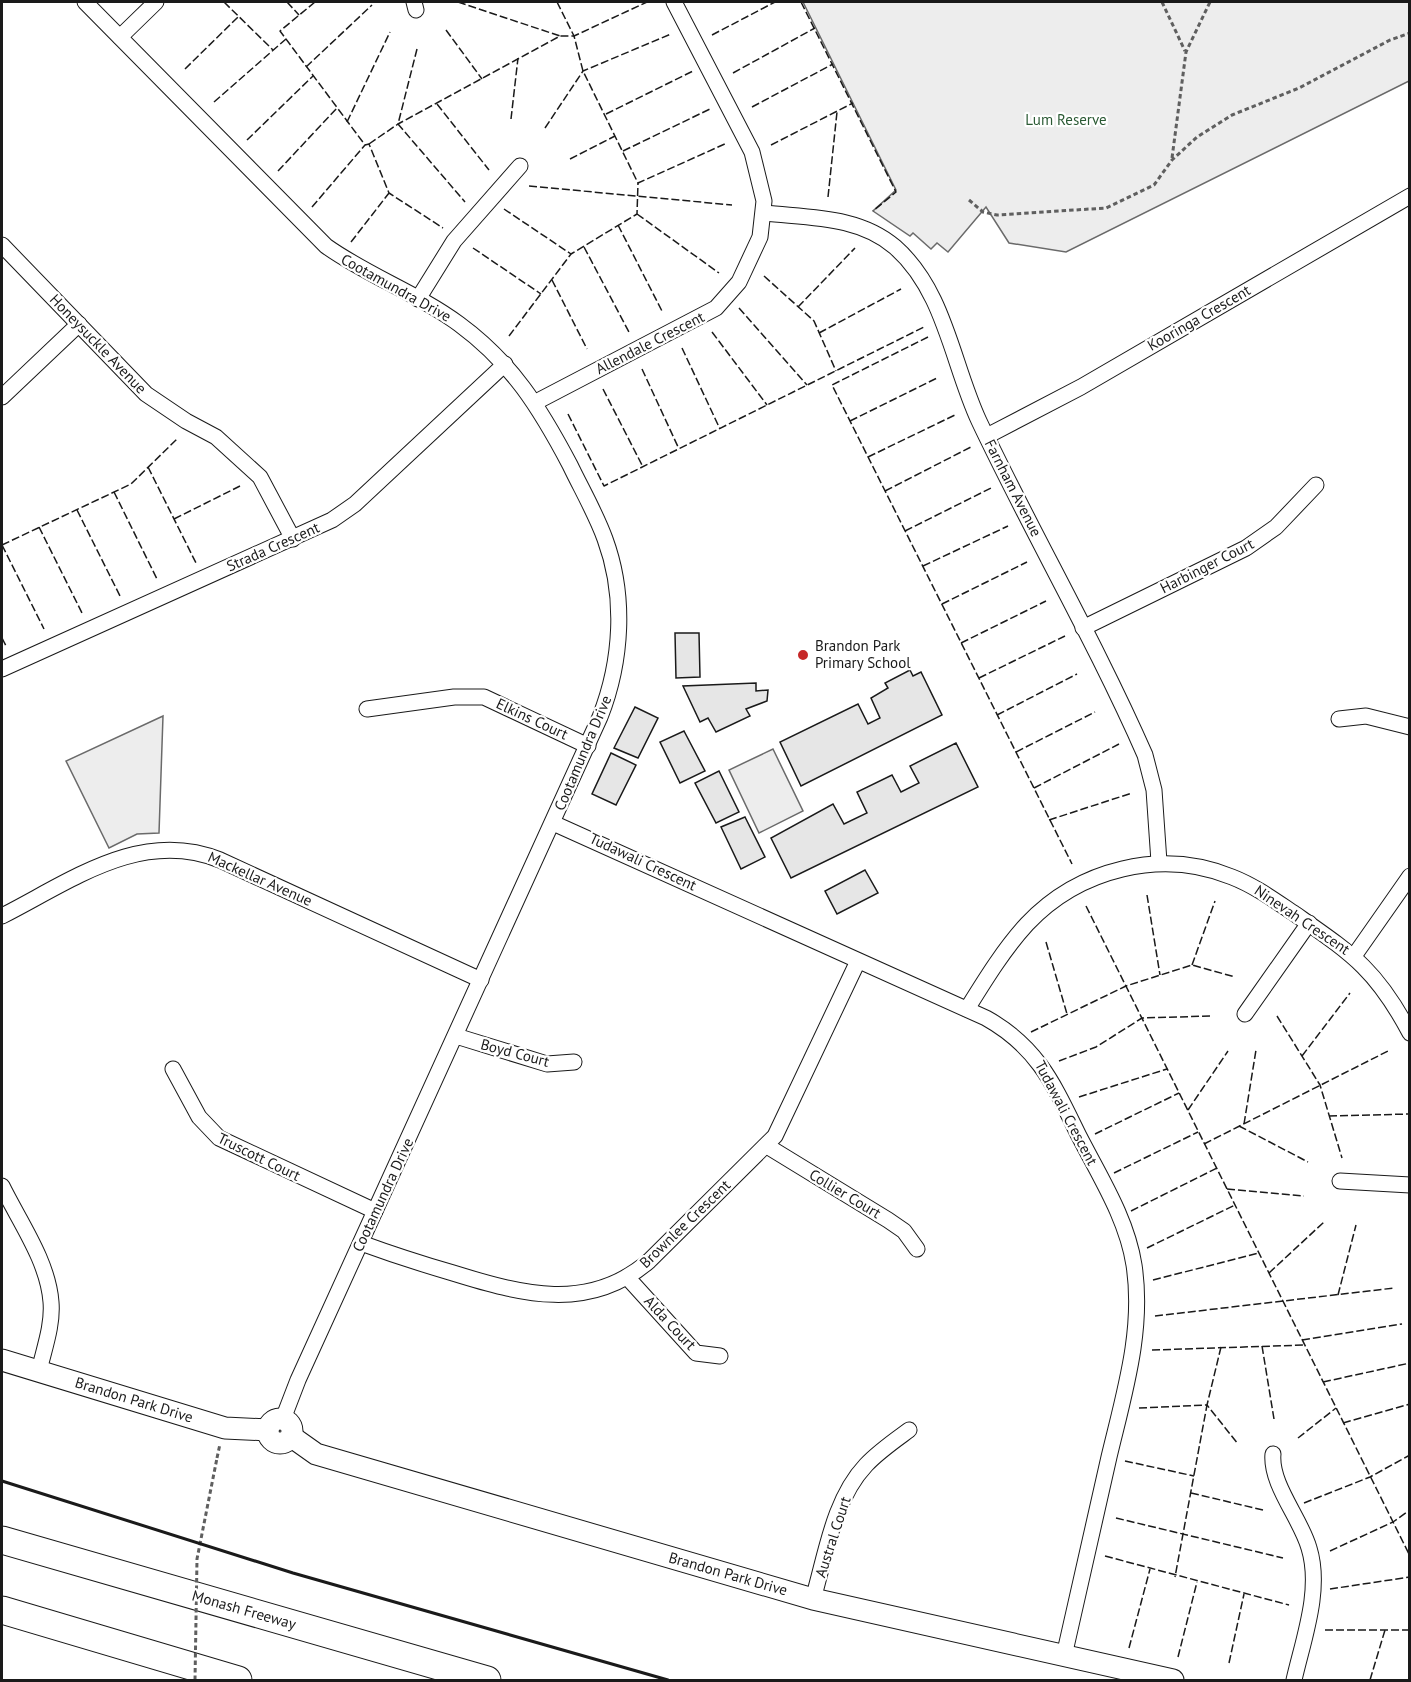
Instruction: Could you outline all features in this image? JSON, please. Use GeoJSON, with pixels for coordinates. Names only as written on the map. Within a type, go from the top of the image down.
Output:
{"type":"FeatureCollection","features":[{"type":"Feature","properties":{"kind":"highway","name":"Monash Freeway"},"geometry":{"type":"LineString","coordinates":[[2,1540],[488,1680]]}},
{"type":"Feature","properties":{"kind":"highway"},"geometry":{"type":"LineString","coordinates":[[2,1610],[238,1680]]}},
{"type":"Feature","properties":{"kind":"street","name":"Cootamundra Drive"},"geometry":{"type":"LineString","coordinates":[[85,2],[308,231],[361,270],[418,299],[460,324],[505,364],[536,402],[595,516],[607,546],[616,587],[619,616],[610,692],[588,746],[298,1380],[281,1429]]}},
{"type":"Feature","properties":{"kind":"street"},"geometry":{"type":"LineString","coordinates":[[120,37],[156,2]]}},
{"type":"Feature","properties":{"kind":"street","name":"Allendale Crescent"},"geometry":{"type":"LineString","coordinates":[[536,402],[716,308],[739,282],[752,260],[760,237],[765,213],[763,188],[753,152],[674,2]]}},
{"type":"Feature","properties":{"kind":"street"},"geometry":{"type":"LineString","coordinates":[[418,299],[450,246],[520,166]]}},
{"type":"Feature","properties":{"kind":"street","name":"Kooringa Crescent"},"geometry":{"type":"LineString","coordinates":[[987,436],[1081,387],[1410,196]]}},
{"type":"Feature","properties":{"kind":"street","name":"Farnham Avenue"},"geometry":{"type":"LineString","coordinates":[[765,213],[846,222],[870,231],[897,249],[917,273],[930,294],[949,334],[967,392],[987,436],[1083,628],[1149,767],[1155,796],[1159,862]]}},
{"type":"Feature","properties":{"kind":"street","name":"Honeysuckle Avenue"},"geometry":{"type":"LineString","coordinates":[[2,245],[146,394],[186,422],[216,437],[260,477],[293,539]]}},
{"type":"Feature","properties":{"kind":"street"},"geometry":{"type":"LineString","coordinates":[[2,397],[79,324]]}},
{"type":"Feature","properties":{"kind":"street","name":"Strada Crescent"},"geometry":{"type":"LineString","coordinates":[[2,669],[332,520],[355,504],[505,364]]}},
{"type":"Feature","properties":{"kind":"street","name":"Harbinger Court"},"geometry":{"type":"LineString","coordinates":[[1083,628],[1246,548],[1276,527],[1316,485]]}},
{"type":"Feature","properties":{"kind":"street","name":"Elkins Court"},"geometry":{"type":"LineString","coordinates":[[367,709],[454,697],[484,697],[588,746]]}},
{"type":"Feature","properties":{"kind":"street"},"geometry":{"type":"LineString","coordinates":[[1339,719],[1366,716],[1410,727]]}},
{"type":"Feature","properties":{"kind":"street","name":"Tudawali Crescent"},"geometry":{"type":"LineString","coordinates":[[553,823],[967,1009],[1010,1033],[1043,1066],[1119,1216],[1134,1265],[1137,1305],[1132,1356],[1064,1656]]}},
{"type":"Feature","properties":{"kind":"street","name":"Mackellar Avenue"},"geometry":{"type":"LineString","coordinates":[[2,916],[126,855],[155,849],[184,850],[220,860],[481,980]]}},
{"type":"Feature","properties":{"kind":"street","name":"Ninevah Crescent"},"geometry":{"type":"LineString","coordinates":[[967,1009],[1020,933],[1060,896],[1112,872],[1159,862],[1206,869],[1230,876],[1264,893],[1354,956],[1382,985],[1410,1033]]}},
{"type":"Feature","properties":{"kind":"street"},"geometry":{"type":"LineString","coordinates":[[1354,956],[1410,876]]}},
{"type":"Feature","properties":{"kind":"street"},"geometry":{"type":"LineString","coordinates":[[1245,1014],[1308,923]]}},
{"type":"Feature","properties":{"kind":"street","name":"Brownlee Crescent"},"geometry":{"type":"LineString","coordinates":[[361,1243],[481,1282],[531,1294],[558,1296],[581,1293],[627,1277],[649,1261],[767,1146],[780,1128],[858,961]]}},
{"type":"Feature","properties":{"kind":"street","name":"Boyd Court"},"geometry":{"type":"LineString","coordinates":[[456,1036],[547,1064],[574,1062]]}},
{"type":"Feature","properties":{"kind":"street","name":"Truscott Court"},"geometry":{"type":"LineString","coordinates":[[173,1069],[199,1117],[219,1138],[375,1211]]}},
{"type":"Feature","properties":{"kind":"street","name":"Collier Court"},"geometry":{"type":"LineString","coordinates":[[767,1146],[888,1220],[904,1231],[917,1249]]}},
{"type":"Feature","properties":{"kind":"street"},"geometry":{"type":"LineString","coordinates":[[1340,1181],[1410,1185]]}},
{"type":"Feature","properties":{"kind":"street"},"geometry":{"type":"LineString","coordinates":[[2,1186],[43,1268],[50,1291],[51,1316],[39,1371]]}},
{"type":"Feature","properties":{"kind":"street","name":"Alda Court"},"geometry":{"type":"LineString","coordinates":[[627,1277],[696,1353],[720,1356]]}},
{"type":"Feature","properties":{"kind":"street","name":"Brandon Park Drive"},"geometry":{"type":"LineString","coordinates":[[2,1360],[225,1428],[281,1429],[316,1454],[813,1599],[1173,1680]]}},
{"type":"Feature","properties":{"kind":"street","name":"Austral Court"},"geometry":{"type":"LineString","coordinates":[[813,1599],[838,1513],[851,1485],[872,1460],[909,1430]]}},
{"type":"Feature","properties":{"kind":"street"},"geometry":{"type":"LineString","coordinates":[[1273,1454],[1274,1471],[1305,1536],[1312,1558],[1313,1591],[1294,1680]]}},
{"type":"Feature","properties":{"kind":"path"},"geometry":{"type":"LineString","coordinates":[[1162,2],[1186,52]]}},
{"type":"Feature","properties":{"kind":"path"},"geometry":{"type":"LineString","coordinates":[[1172,159],[1186,52],[1210,2]]}},
{"type":"Feature","properties":{"kind":"path"},"geometry":{"type":"LineString","coordinates":[[969,200],[983,212],[997,215],[1106,208],[1154,185],[1172,159],[1197,137],[1232,115],[1299,88],[1390,40],[1410,33]]}},
{"type":"Feature","properties":{"kind":"path"},"geometry":{"type":"LineString","coordinates":[[195,1680],[197,1558],[217,1458]]}},
{"type":"Feature","properties":{"kind":"shaded area","name":"Lum Reserve"},"geometry":{"type":"Polygon","coordinates":[[[803,2],[1409,2],[1409,81],[1066,252],[1009,243],[986,207],[948,252],[937,243],[931,249],[913,233],[910,236],[873,211],[896,190],[803,2]]]}},
{"type":"Feature","properties":{"kind":"shaded area"},"geometry":{"type":"Polygon","coordinates":[[[163,716],[159,833],[137,834],[109,848],[66,761],[163,716]]]}},
{"type":"Feature","properties":{"kind":"shaded area"},"geometry":{"type":"Polygon","coordinates":[[[773,749],[803,811],[759,833],[729,770],[773,749]]]}},
{"type":"Feature","properties":{"kind":"building"},"geometry":{"type":"Polygon","coordinates":[[[675,633],[699,633],[700,677],[676,678],[675,633]]]}},
{"type":"Feature","properties":{"kind":"building"},"geometry":{"type":"Polygon","coordinates":[[[910,670],[913,676],[921,672],[942,715],[801,786],[780,742],[858,704],[868,724],[880,718],[871,698],[888,688],[885,683],[910,670]]]}},
{"type":"Feature","properties":{"kind":"building"},"geometry":{"type":"Polygon","coordinates":[[[756,683],[756,691],[768,690],[767,701],[746,709],[750,716],[716,732],[708,718],[700,722],[683,686],[756,683]]]}},
{"type":"Feature","properties":{"kind":"building"},"geometry":{"type":"Polygon","coordinates":[[[635,707],[658,718],[638,758],[614,748],[635,707]]]}},
{"type":"Feature","properties":{"kind":"building"},"geometry":{"type":"Polygon","coordinates":[[[684,731],[705,771],[680,783],[660,742],[684,731]]]}},
{"type":"Feature","properties":{"kind":"building"},"geometry":{"type":"Polygon","coordinates":[[[956,743],[978,787],[791,878],[771,838],[833,804],[844,824],[867,813],[857,792],[892,775],[901,792],[919,783],[910,766],[956,743]]]}},
{"type":"Feature","properties":{"kind":"building"},"geometry":{"type":"Polygon","coordinates":[[[611,753],[636,765],[616,805],[592,794],[611,753]]]}},
{"type":"Feature","properties":{"kind":"building"},"geometry":{"type":"Polygon","coordinates":[[[719,771],[739,812],[716,823],[695,783],[719,771]]]}},
{"type":"Feature","properties":{"kind":"building"},"geometry":{"type":"Polygon","coordinates":[[[745,817],[765,857],[741,869],[721,827],[745,817]]]}},
{"type":"Feature","properties":{"kind":"building"},"geometry":{"type":"Polygon","coordinates":[[[865,870],[878,893],[837,914],[825,891],[865,870]]]}},
{"type":"Feature","properties":{"kind":"fence"},"geometry":{"type":"LineString","coordinates":[[224,2],[273,50]]}},
{"type":"Feature","properties":{"kind":"fence"},"geometry":{"type":"LineString","coordinates":[[287,2],[299,15]]}},
{"type":"Feature","properties":{"kind":"fence"},"geometry":{"type":"LineString","coordinates":[[315,2],[280,31],[365,145],[369,144],[389,193],[443,228]]}},
{"type":"Feature","properties":{"kind":"fence"},"geometry":{"type":"LineString","coordinates":[[458,2],[560,36]]}},
{"type":"Feature","properties":{"kind":"fence"},"geometry":{"type":"LineString","coordinates":[[557,2],[574,36],[583,71],[638,183],[727,143]]}},
{"type":"Feature","properties":{"kind":"fence"},"geometry":{"type":"LineString","coordinates":[[369,144],[398,124],[560,36],[574,36],[647,2]]}},
{"type":"Feature","properties":{"kind":"fence"},"geometry":{"type":"LineString","coordinates":[[712,35],[775,2]]}},
{"type":"Feature","properties":{"kind":"fence"},"geometry":{"type":"LineString","coordinates":[[801,2],[896,192],[873,211]]}},
{"type":"Feature","properties":{"kind":"fence"},"geometry":{"type":"LineString","coordinates":[[306,67],[372,5]]}},
{"type":"Feature","properties":{"kind":"fence"},"geometry":{"type":"LineString","coordinates":[[185,69],[239,16]]}},
{"type":"Feature","properties":{"kind":"fence"},"geometry":{"type":"LineString","coordinates":[[733,73],[815,28]]}},
{"type":"Feature","properties":{"kind":"fence"},"geometry":{"type":"LineString","coordinates":[[446,30],[482,79]]}},
{"type":"Feature","properties":{"kind":"fence"},"geometry":{"type":"LineString","coordinates":[[347,122],[390,32]]}},
{"type":"Feature","properties":{"kind":"fence"},"geometry":{"type":"LineString","coordinates":[[545,128],[583,71],[671,34]]}},
{"type":"Feature","properties":{"kind":"fence"},"geometry":{"type":"LineString","coordinates":[[214,102],[286,39]]}},
{"type":"Feature","properties":{"kind":"fence"},"geometry":{"type":"LineString","coordinates":[[417,49],[398,124],[465,202]]}},
{"type":"Feature","properties":{"kind":"fence"},"geometry":{"type":"LineString","coordinates":[[511,119],[518,58]]}},
{"type":"Feature","properties":{"kind":"fence"},"geometry":{"type":"LineString","coordinates":[[752,107],[833,64]]}},
{"type":"Feature","properties":{"kind":"fence"},"geometry":{"type":"LineString","coordinates":[[606,114],[693,71]]}},
{"type":"Feature","properties":{"kind":"fence"},"geometry":{"type":"LineString","coordinates":[[247,140],[313,76]]}},
{"type":"Feature","properties":{"kind":"fence"},"geometry":{"type":"LineString","coordinates":[[771,145],[853,103]]}},
{"type":"Feature","properties":{"kind":"fence"},"geometry":{"type":"LineString","coordinates":[[437,104],[489,170]]}},
{"type":"Feature","properties":{"kind":"fence"},"geometry":{"type":"LineString","coordinates":[[278,171],[337,108]]}},
{"type":"Feature","properties":{"kind":"fence"},"geometry":{"type":"LineString","coordinates":[[623,151],[710,109]]}},
{"type":"Feature","properties":{"kind":"fence"},"geometry":{"type":"LineString","coordinates":[[828,197],[837,112]]}},
{"type":"Feature","properties":{"kind":"fence"},"geometry":{"type":"LineString","coordinates":[[570,159],[615,136]]}},
{"type":"Feature","properties":{"kind":"fence"},"geometry":{"type":"LineString","coordinates":[[312,207],[365,145]]}},
{"type":"Feature","properties":{"kind":"fence"},"geometry":{"type":"LineString","coordinates":[[509,336],[571,254],[637,214],[638,183]]}},
{"type":"Feature","properties":{"kind":"fence"},"geometry":{"type":"LineString","coordinates":[[529,186],[732,205]]}},
{"type":"Feature","properties":{"kind":"fence"},"geometry":{"type":"LineString","coordinates":[[351,242],[389,193]]}},
{"type":"Feature","properties":{"kind":"fence"},"geometry":{"type":"LineString","coordinates":[[504,209],[571,254]]}},
{"type":"Feature","properties":{"kind":"fence"},"geometry":{"type":"LineString","coordinates":[[637,214],[719,273]]}},
{"type":"Feature","properties":{"kind":"fence"},"geometry":{"type":"LineString","coordinates":[[618,225],[663,313]]}},
{"type":"Feature","properties":{"kind":"fence"},"geometry":{"type":"LineString","coordinates":[[584,247],[630,334]]}},
{"type":"Feature","properties":{"kind":"fence"},"geometry":{"type":"LineString","coordinates":[[473,248],[541,294]]}},
{"type":"Feature","properties":{"kind":"fence"},"geometry":{"type":"LineString","coordinates":[[798,307],[855,248]]}},
{"type":"Feature","properties":{"kind":"fence"},"geometry":{"type":"LineString","coordinates":[[764,276],[814,321],[836,371]]}},
{"type":"Feature","properties":{"kind":"fence"},"geometry":{"type":"LineString","coordinates":[[552,280],[587,349]]}},
{"type":"Feature","properties":{"kind":"fence"},"geometry":{"type":"LineString","coordinates":[[819,333],[901,289]]}},
{"type":"Feature","properties":{"kind":"fence"},"geometry":{"type":"LineString","coordinates":[[739,308],[807,385]]}},
{"type":"Feature","properties":{"kind":"fence"},"geometry":{"type":"LineString","coordinates":[[568,414],[604,486],[924,327]]}},
{"type":"Feature","properties":{"kind":"fence"},"geometry":{"type":"LineString","coordinates":[[712,332],[767,405]]}},
{"type":"Feature","properties":{"kind":"fence"},"geometry":{"type":"LineString","coordinates":[[928,337],[832,385],[1072,864]]}},
{"type":"Feature","properties":{"kind":"fence"},"geometry":{"type":"LineString","coordinates":[[682,348],[720,429]]}},
{"type":"Feature","properties":{"kind":"fence"},"geometry":{"type":"LineString","coordinates":[[642,369],[679,449]]}},
{"type":"Feature","properties":{"kind":"fence"},"geometry":{"type":"LineString","coordinates":[[850,421],[937,378]]}},
{"type":"Feature","properties":{"kind":"fence"},"geometry":{"type":"LineString","coordinates":[[603,389],[643,467]]}},
{"type":"Feature","properties":{"kind":"fence"},"geometry":{"type":"LineString","coordinates":[[868,457],[957,414]]}},
{"type":"Feature","properties":{"kind":"fence"},"geometry":{"type":"LineString","coordinates":[[2,545],[131,484],[177,439]]}},
{"type":"Feature","properties":{"kind":"fence"},"geometry":{"type":"LineString","coordinates":[[885,491],[971,447]]}},
{"type":"Feature","properties":{"kind":"fence"},"geometry":{"type":"LineString","coordinates":[[148,467],[196,563]]}},
{"type":"Feature","properties":{"kind":"fence"},"geometry":{"type":"LineString","coordinates":[[174,519],[240,486]]}},
{"type":"Feature","properties":{"kind":"fence"},"geometry":{"type":"LineString","coordinates":[[905,531],[991,488]]}},
{"type":"Feature","properties":{"kind":"fence"},"geometry":{"type":"LineString","coordinates":[[114,492],[157,579]]}},
{"type":"Feature","properties":{"kind":"fence"},"geometry":{"type":"LineString","coordinates":[[77,510],[120,596]]}},
{"type":"Feature","properties":{"kind":"fence"},"geometry":{"type":"LineString","coordinates":[[923,566],[1008,526]]}},
{"type":"Feature","properties":{"kind":"fence"},"geometry":{"type":"LineString","coordinates":[[39,527],[82,613]]}},
{"type":"Feature","properties":{"kind":"fence"},"geometry":{"type":"LineString","coordinates":[[2,545],[44,629]]}},
{"type":"Feature","properties":{"kind":"fence"},"geometry":{"type":"LineString","coordinates":[[942,604],[1027,562]]}},
{"type":"Feature","properties":{"kind":"fence"},"geometry":{"type":"LineString","coordinates":[[961,643],[1046,601]]}},
{"type":"Feature","properties":{"kind":"fence"},"geometry":{"type":"LineString","coordinates":[[979,678],[1065,636]]}},
{"type":"Feature","properties":{"kind":"fence"},"geometry":{"type":"LineString","coordinates":[[2,638],[6,646]]}},
{"type":"Feature","properties":{"kind":"fence"},"geometry":{"type":"LineString","coordinates":[[997,715],[1077,674]]}},
{"type":"Feature","properties":{"kind":"fence"},"geometry":{"type":"LineString","coordinates":[[1016,752],[1095,712]]}},
{"type":"Feature","properties":{"kind":"fence"},"geometry":{"type":"LineString","coordinates":[[1034,788],[1119,744]]}},
{"type":"Feature","properties":{"kind":"fence"},"geometry":{"type":"LineString","coordinates":[[1049,820],[1132,793]]}},
{"type":"Feature","properties":{"kind":"fence"},"geometry":{"type":"LineString","coordinates":[[1147,895],[1160,975]]}},
{"type":"Feature","properties":{"kind":"fence"},"geometry":{"type":"LineString","coordinates":[[1192,965],[1215,901]]}},
{"type":"Feature","properties":{"kind":"fence"},"geometry":{"type":"LineString","coordinates":[[1086,906],[1410,1556]]}},
{"type":"Feature","properties":{"kind":"fence"},"geometry":{"type":"LineString","coordinates":[[1046,942],[1067,1014]]}},
{"type":"Feature","properties":{"kind":"fence"},"geometry":{"type":"LineString","coordinates":[[1031,1032],[1126,986],[1192,965],[1235,977]]}},
{"type":"Feature","properties":{"kind":"fence"},"geometry":{"type":"LineString","coordinates":[[1302,1056],[1350,993]]}},
{"type":"Feature","properties":{"kind":"fence"},"geometry":{"type":"LineString","coordinates":[[1059,1061],[1096,1047],[1142,1018],[1210,1016]]}},
{"type":"Feature","properties":{"kind":"fence"},"geometry":{"type":"LineString","coordinates":[[1277,1016],[1320,1085],[1342,1158]]}},
{"type":"Feature","properties":{"kind":"fence"},"geometry":{"type":"LineString","coordinates":[[1244,1124],[1256,1050]]}},
{"type":"Feature","properties":{"kind":"fence"},"geometry":{"type":"LineString","coordinates":[[1204,1144],[1390,1050]]}},
{"type":"Feature","properties":{"kind":"fence"},"geometry":{"type":"LineString","coordinates":[[1188,1110],[1228,1051]]}},
{"type":"Feature","properties":{"kind":"fence"},"geometry":{"type":"LineString","coordinates":[[1079,1097],[1167,1069]]}},
{"type":"Feature","properties":{"kind":"fence"},"geometry":{"type":"LineString","coordinates":[[1095,1134],[1179,1093]]}},
{"type":"Feature","properties":{"kind":"fence"},"geometry":{"type":"LineString","coordinates":[[1329,1116],[1409,1114]]}},
{"type":"Feature","properties":{"kind":"fence"},"geometry":{"type":"LineString","coordinates":[[1239,1126],[1308,1162]]}},
{"type":"Feature","properties":{"kind":"fence"},"geometry":{"type":"LineString","coordinates":[[1114,1173],[1198,1132]]}},
{"type":"Feature","properties":{"kind":"fence"},"geometry":{"type":"LineString","coordinates":[[1131,1211],[1217,1168]]}},
{"type":"Feature","properties":{"kind":"fence"},"geometry":{"type":"LineString","coordinates":[[1227,1189],[1304,1196]]}},
{"type":"Feature","properties":{"kind":"fence"},"geometry":{"type":"LineString","coordinates":[[1147,1248],[1235,1205]]}},
{"type":"Feature","properties":{"kind":"fence"},"geometry":{"type":"LineString","coordinates":[[1269,1273],[1324,1222]]}},
{"type":"Feature","properties":{"kind":"fence"},"geometry":{"type":"LineString","coordinates":[[1338,1295],[1356,1225]]}},
{"type":"Feature","properties":{"kind":"fence"},"geometry":{"type":"LineString","coordinates":[[1153,1280],[1259,1253]]}},
{"type":"Feature","properties":{"kind":"fence"},"geometry":{"type":"LineString","coordinates":[[1155,1316],[1394,1288]]}},
{"type":"Feature","properties":{"kind":"fence"},"geometry":{"type":"LineString","coordinates":[[1302,1340],[1402,1324]]}},
{"type":"Feature","properties":{"kind":"fence"},"geometry":{"type":"LineString","coordinates":[[1152,1350],[1305,1345]]}},
{"type":"Feature","properties":{"kind":"fence"},"geometry":{"type":"LineString","coordinates":[[1262,1346],[1274,1419]]}},
{"type":"Feature","properties":{"kind":"fence"},"geometry":{"type":"LineString","coordinates":[[1221,1347],[1207,1405],[1238,1444]]}},
{"type":"Feature","properties":{"kind":"fence"},"geometry":{"type":"LineString","coordinates":[[1323,1382],[1410,1363]]}},
{"type":"Feature","properties":{"kind":"fence"},"geometry":{"type":"LineString","coordinates":[[1343,1423],[1410,1404]]}},
{"type":"Feature","properties":{"kind":"fence"},"geometry":{"type":"LineString","coordinates":[[1139,1408],[1207,1405],[1175,1577]]}},
{"type":"Feature","properties":{"kind":"fence"},"geometry":{"type":"LineString","coordinates":[[1298,1438],[1336,1408]]}},
{"type":"Feature","properties":{"kind":"fence"},"geometry":{"type":"LineString","coordinates":[[1304,1503],[1370,1477],[1410,1455]]}},
{"type":"Feature","properties":{"kind":"fence"},"geometry":{"type":"LineString","coordinates":[[1125,1461],[1194,1476]]}},
{"type":"Feature","properties":{"kind":"fence"},"geometry":{"type":"LineString","coordinates":[[1191,1493],[1263,1510]]}},
{"type":"Feature","properties":{"kind":"fence"},"geometry":{"type":"LineString","coordinates":[[1330,1551],[1393,1522],[1410,1510]]}},
{"type":"Feature","properties":{"kind":"fence"},"geometry":{"type":"LineString","coordinates":[[1116,1518],[1283,1558]]}},
{"type":"Feature","properties":{"kind":"fence"},"geometry":{"type":"LineString","coordinates":[[1105,1556],[1289,1605]]}},
{"type":"Feature","properties":{"kind":"fence"},"geometry":{"type":"LineString","coordinates":[[1129,1648],[1150,1569]]}},
{"type":"Feature","properties":{"kind":"fence"},"geometry":{"type":"LineString","coordinates":[[1330,1589],[1410,1577]]}},
{"type":"Feature","properties":{"kind":"fence"},"geometry":{"type":"LineString","coordinates":[[1178,1657],[1197,1582]]}},
{"type":"Feature","properties":{"kind":"fence"},"geometry":{"type":"LineString","coordinates":[[1229,1663],[1244,1594]]}},
{"type":"Feature","properties":{"kind":"fence"},"geometry":{"type":"LineString","coordinates":[[1325,1630],[1410,1630]]}},
{"type":"Feature","properties":{"kind":"fence"},"geometry":{"type":"LineString","coordinates":[[1370,1680],[1385,1630]]}},
{"type":"Feature","properties":{"kind":"wall"},"geometry":{"type":"LineString","coordinates":[[2,1481],[293,1573],[668,1680]]}},
{"type":"Feature","properties":{"kind":"place","name":"Brandon Park Primary School"},"geometry":{"type":"Point","coordinates":[803,655]}}]}
